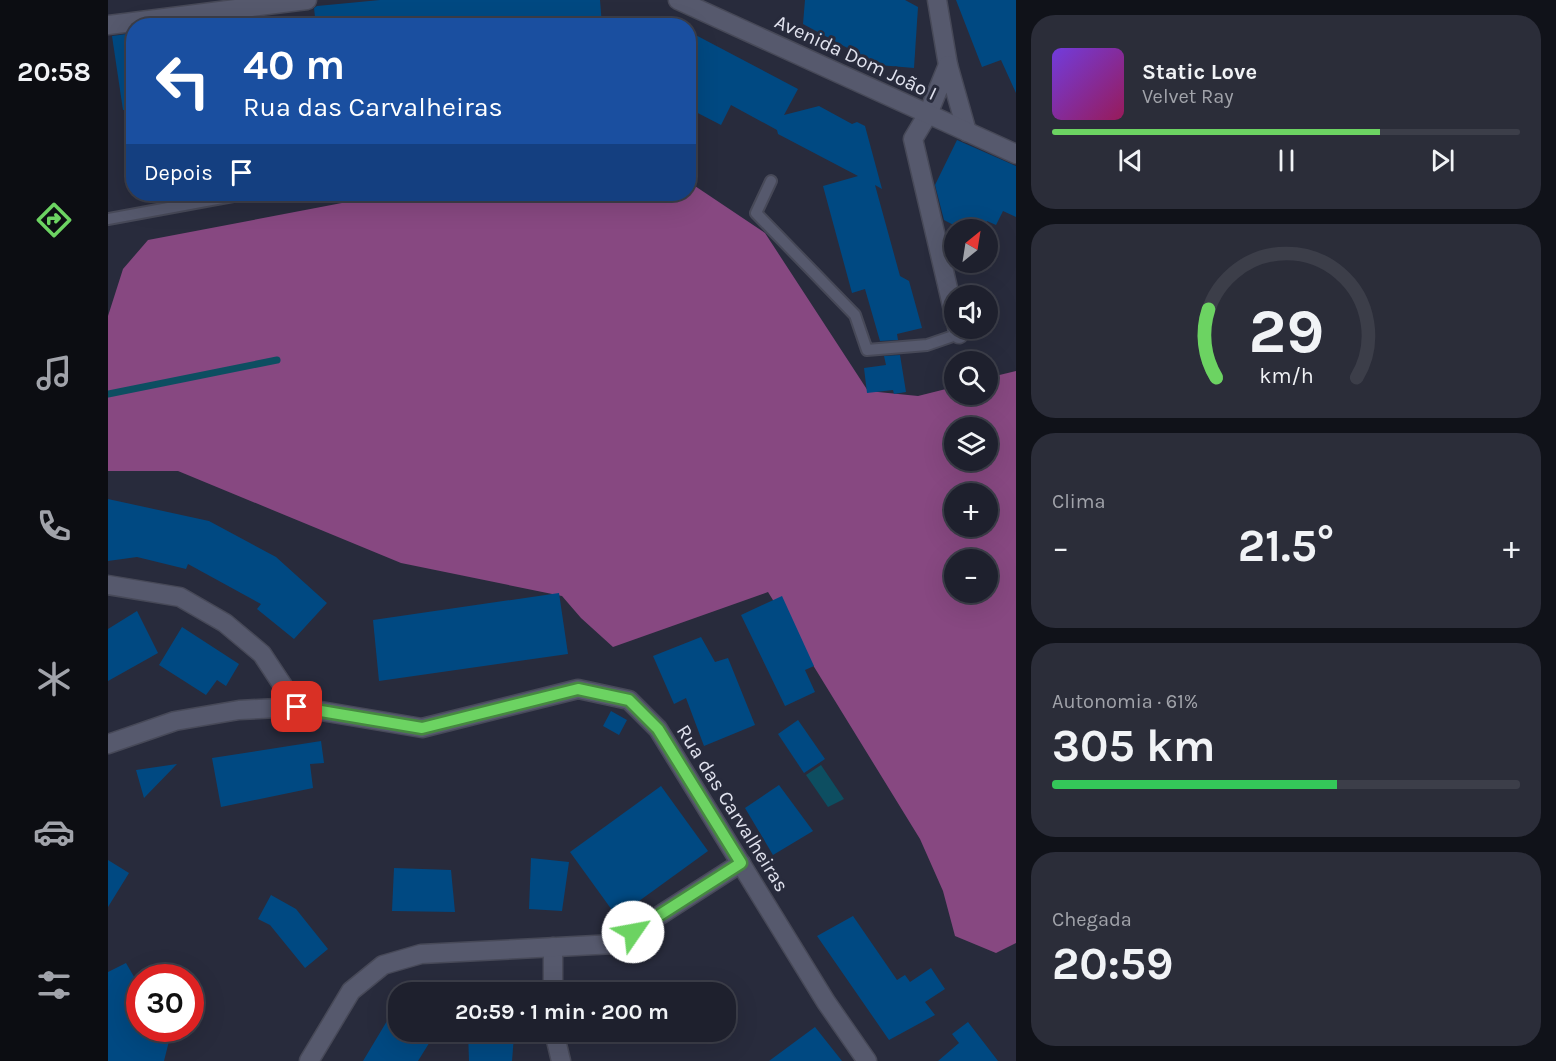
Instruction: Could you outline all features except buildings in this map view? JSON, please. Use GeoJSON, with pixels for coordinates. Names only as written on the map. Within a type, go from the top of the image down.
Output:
{"type":"FeatureCollection","features":[{"type":"Feature","properties":{"kind":"street"},"geometry":{"type":"LineString","coordinates":[[164,18],[307,0]]}},
{"type":"Feature","properties":{"kind":"street","name":"Avenida Dom João I"},"geometry":{"type":"LineString","coordinates":[[678,0],[1016,154]]}},
{"type":"Feature","properties":{"kind":"street"},"geometry":{"type":"LineString","coordinates":[[937,0],[948,65],[967,132]]}},
{"type":"Feature","properties":{"kind":"street"},"geometry":{"type":"LineString","coordinates":[[108,25],[126,23]]}},
{"type":"Feature","properties":{"kind":"street"},"geometry":{"type":"LineString","coordinates":[[947,285],[913,139],[928,114],[948,65]]}},
{"type":"Feature","properties":{"kind":"street"},"geometry":{"type":"LineString","coordinates":[[108,585],[180,597],[225,623],[261,654],[297,707]]}},
{"type":"Feature","properties":{"kind":"street","name":"Rua das Carvalheiras"},"geometry":{"type":"LineString","coordinates":[[108,744],[175,721],[239,710],[297,707],[422,728],[578,689],[629,700],[658,729],[826,1002],[867,1061]]}},
{"type":"Feature","properties":{"kind":"street"},"geometry":{"type":"LineString","coordinates":[[309,1061],[351,991],[383,965],[421,954],[615,944],[741,863]]}},
{"type":"Feature","properties":{"kind":"street"},"geometry":{"type":"LineString","coordinates":[[553,947],[553,982]]}},
{"type":"Feature","properties":{"kind":"street"},"geometry":{"type":"LineString","coordinates":[[556,1042],[561,1061]]}},
{"type":"Feature","properties":{"kind":"lane"},"geometry":{"type":"LineString","coordinates":[[771,181],[756,213],[855,315],[867,350],[927,345],[944,338]]}},
{"type":"Feature","properties":{"kind":"lane"},"geometry":{"type":"LineString","coordinates":[[108,219],[206,201]]}},
{"type":"Feature","properties":{"kind":"shaded area"},"geometry":{"type":"Polygon","coordinates":[[[696,187],[765,233],[868,391],[918,396],[944,390],[944,405],[998,405],[998,375],[1016,371],[1016,943],[996,953],[955,936],[943,891],[920,839],[768,592],[613,647],[581,618],[562,596],[401,563],[178,471],[108,471],[108,316],[123,269],[148,240],[352,201],[696,201],[696,187]]]}},
{"type":"Feature","properties":{"kind":"water"},"geometry":{"type":"Polygon","coordinates":[[[821,765],[844,799],[828,807],[806,775],[821,765]]]}},
{"type":"Feature","properties":{"kind":"waterway"},"geometry":{"type":"LineString","coordinates":[[108,394],[277,360]]}},
{"type":"Feature","properties":{"kind":"route"},"geometry":{"type":"LineString","coordinates":[[297,707],[422,728],[578,689],[629,700],[658,729],[741,863],[633,932]]}}]}
